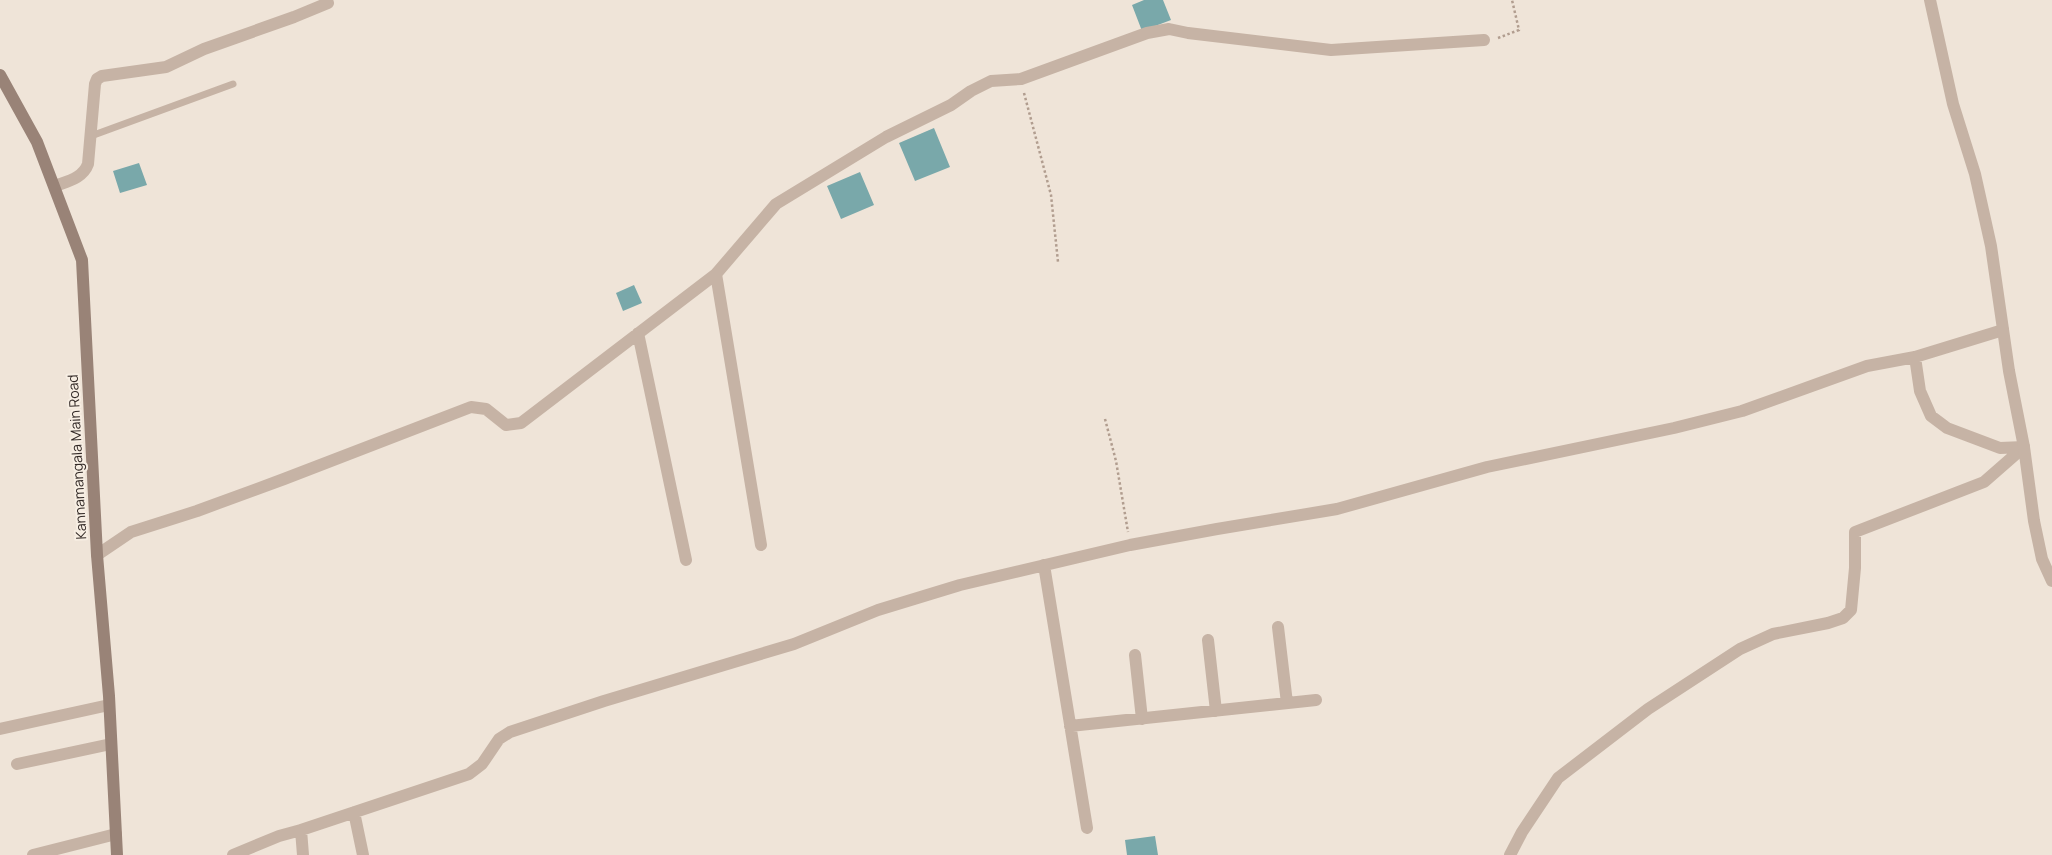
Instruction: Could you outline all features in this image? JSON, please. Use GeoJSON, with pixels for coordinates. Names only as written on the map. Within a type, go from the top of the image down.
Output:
{"type":"FeatureCollection","features":[{"type":"Feature","properties":{"kind":"main road","name":"Kannamangala Main Road"},"geometry":{"type":"LineString","coordinates":[[0,75],[37,142],[82,260],[97,555],[109,705],[117,855]]}},
{"type":"Feature","properties":{"kind":"street"},"geometry":{"type":"LineString","coordinates":[[1930,0],[1953,104],[1975,174],[1991,246],[2011,387],[2024,447],[2034,521],[2042,559],[2052,581]]}},
{"type":"Feature","properties":{"kind":"street"},"geometry":{"type":"LineString","coordinates":[[55,186],[74,179],[86,171],[97,79],[102,76],[166,67],[204,49],[328,3]]}},
{"type":"Feature","properties":{"kind":"street"},"geometry":{"type":"LineString","coordinates":[[97,555],[131,532],[197,511],[284,479],[470,407],[486,408],[506,424],[521,423],[716,274],[776,204],[886,137],[951,106],[971,90],[991,81],[1021,79],[1147,33],[1169,28],[1188,33],[1331,50],[1484,40]]}},
{"type":"Feature","properties":{"kind":"street"},"geometry":{"type":"LineString","coordinates":[[716,274],[761,546]]}},
{"type":"Feature","properties":{"kind":"street"},"geometry":{"type":"LineString","coordinates":[[233,855],[278,836],[469,774],[482,764],[499,739],[510,732],[604,701],[794,644],[878,610],[960,585],[1216,528],[1337,509],[1487,466],[1674,428],[1742,410],[1867,366],[1915,357],[2003,330]]}},
{"type":"Feature","properties":{"kind":"street"},"geometry":{"type":"LineString","coordinates":[[638,333],[686,560]]}},
{"type":"Feature","properties":{"kind":"street"},"geometry":{"type":"LineString","coordinates":[[1915,357],[1920,391],[1931,416],[1948,428],[2000,448],[2024,447]]}},
{"type":"Feature","properties":{"kind":"street"},"geometry":{"type":"LineString","coordinates":[[1510,855],[1522,832],[1558,778],[1648,709],[1740,649],[1773,634],[1828,623],[1842,618],[1851,610],[1855,568],[1855,532],[1984,482],[2024,447]]}},
{"type":"Feature","properties":{"kind":"street"},"geometry":{"type":"LineString","coordinates":[[1044,565],[1087,828]]}},
{"type":"Feature","properties":{"kind":"street"},"geometry":{"type":"LineString","coordinates":[[1278,627],[1287,703]]}},
{"type":"Feature","properties":{"kind":"street"},"geometry":{"type":"LineString","coordinates":[[1208,640],[1216,711]]}},
{"type":"Feature","properties":{"kind":"street"},"geometry":{"type":"LineString","coordinates":[[1135,655],[1142,719]]}},
{"type":"Feature","properties":{"kind":"street"},"geometry":{"type":"LineString","coordinates":[[1070,726],[1316,700]]}},
{"type":"Feature","properties":{"kind":"street"},"geometry":{"type":"LineString","coordinates":[[0,729],[109,705]]}},
{"type":"Feature","properties":{"kind":"street"},"geometry":{"type":"LineString","coordinates":[[17,764],[111,744]]}},
{"type":"Feature","properties":{"kind":"street"},"geometry":{"type":"LineString","coordinates":[[354,812],[363,855]]}},
{"type":"Feature","properties":{"kind":"street"},"geometry":{"type":"LineString","coordinates":[[301,830],[303,855]]}},
{"type":"Feature","properties":{"kind":"street"},"geometry":{"type":"LineString","coordinates":[[33,855],[116,834]]}},
{"type":"Feature","properties":{"kind":"lane"},"geometry":{"type":"LineString","coordinates":[[90,136],[233,84]]}},
{"type":"Feature","properties":{"kind":"path"},"geometry":{"type":"LineString","coordinates":[[1484,40],[1502,37],[1519,30],[1512,0]]}},
{"type":"Feature","properties":{"kind":"path"},"geometry":{"type":"LineString","coordinates":[[1021,79],[1051,195],[1058,262]]}},
{"type":"Feature","properties":{"kind":"path"},"geometry":{"type":"LineString","coordinates":[[1105,419],[1116,461],[1130,546]]}},
{"type":"Feature","properties":{"kind":"water"},"geometry":{"type":"Polygon","coordinates":[[[1144,0],[1163,0],[1171,20],[1142,31],[1132,5],[1144,0]]]}},
{"type":"Feature","properties":{"kind":"water"},"geometry":{"type":"Polygon","coordinates":[[[934,128],[950,167],[915,181],[899,143],[934,128]]]}},
{"type":"Feature","properties":{"kind":"water"},"geometry":{"type":"Polygon","coordinates":[[[139,163],[147,185],[120,193],[113,171],[139,163]]]}},
{"type":"Feature","properties":{"kind":"water"},"geometry":{"type":"Polygon","coordinates":[[[860,172],[874,205],[841,219],[827,186],[860,172]]]}},
{"type":"Feature","properties":{"kind":"water"},"geometry":{"type":"Polygon","coordinates":[[[634,285],[642,303],[623,311],[616,293],[634,285]]]}},
{"type":"Feature","properties":{"kind":"water"},"geometry":{"type":"Polygon","coordinates":[[[1155,836],[1158,855],[1127,855],[1125,840],[1155,836]]]}}]}
